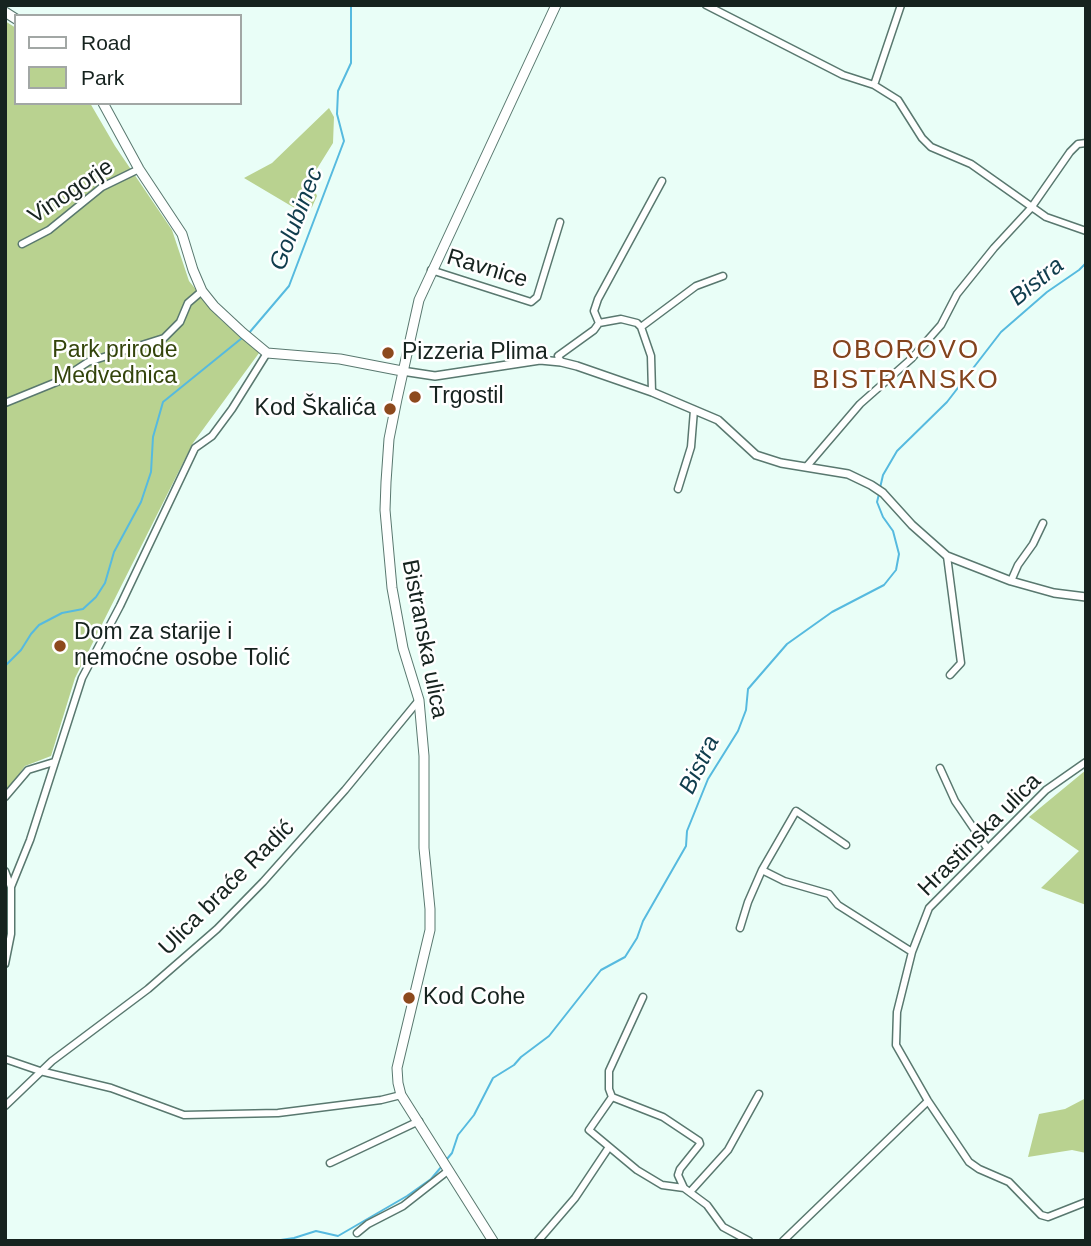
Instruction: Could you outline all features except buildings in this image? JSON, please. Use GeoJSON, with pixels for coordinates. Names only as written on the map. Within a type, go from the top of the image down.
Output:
{"type":"FeatureCollection","features":[{"type":"Feature","properties":{"kind":"main road","name":"Bistranska ulica"},"geometry":{"type":"LineString","coordinates":[[401,1095],[397,1068],[430,930],[430,909],[424,848],[424,757],[419,700],[403,648],[394,600],[385,510],[389,439],[419,300],[431,270],[495,142],[556,5]]}},
{"type":"Feature","properties":{"kind":"main road"},"geometry":{"type":"LineString","coordinates":[[104,105],[139,169],[182,234],[192,270],[202,291],[245,335],[267,353],[340,359],[402,371]]}},
{"type":"Feature","properties":{"kind":"main road"},"geometry":{"type":"LineString","coordinates":[[401,1095],[493,1241]]}},
{"type":"Feature","properties":{"kind":"street"},"geometry":{"type":"LineString","coordinates":[[706,5],[843,75],[874,85],[898,100],[922,138],[931,147],[971,164],[1046,217],[1086,231]]}},
{"type":"Feature","properties":{"kind":"street"},"geometry":{"type":"LineString","coordinates":[[874,85],[901,5]]}},
{"type":"Feature","properties":{"kind":"street"},"geometry":{"type":"LineString","coordinates":[[807,467],[860,404],[911,359],[941,325],[957,294],[1031,208],[1070,152],[1078,144],[1086,143]]}},
{"type":"Feature","properties":{"kind":"street","name":"Vinogorje"},"geometry":{"type":"LineString","coordinates":[[22,244],[50,230],[102,187],[139,169]]}},
{"type":"Feature","properties":{"kind":"street"},"geometry":{"type":"LineString","coordinates":[[599,323],[594,311],[598,299],[662,181]]}},
{"type":"Feature","properties":{"kind":"street","name":"Ravnice"},"geometry":{"type":"LineString","coordinates":[[431,270],[531,302],[537,297],[560,222]]}},
{"type":"Feature","properties":{"kind":"street"},"geometry":{"type":"LineString","coordinates":[[641,327],[696,286],[723,276]]}},
{"type":"Feature","properties":{"kind":"street"},"geometry":{"type":"LineString","coordinates":[[5,403],[59,381],[88,362],[163,338],[180,322],[188,303],[202,291]]}},
{"type":"Feature","properties":{"kind":"street"},"geometry":{"type":"LineString","coordinates":[[562,362],[558,356],[599,323],[621,319],[637,323],[641,327],[651,356],[652,392]]}},
{"type":"Feature","properties":{"kind":"street"},"geometry":{"type":"LineString","coordinates":[[11,887],[30,840],[82,678],[120,606],[195,448],[212,436],[267,353]]}},
{"type":"Feature","properties":{"kind":"street"},"geometry":{"type":"LineString","coordinates":[[402,371],[435,376],[540,359],[562,362],[652,392],[718,420],[755,455],[781,463],[848,474],[877,489],[947,556],[1011,582],[1054,593],[1086,597]]}},
{"type":"Feature","properties":{"kind":"street"},"geometry":{"type":"LineString","coordinates":[[678,489],[691,447],[694,410]]}},
{"type":"Feature","properties":{"kind":"street"},"geometry":{"type":"LineString","coordinates":[[1011,582],[1043,523]]}},
{"type":"Feature","properties":{"kind":"street"},"geometry":{"type":"LineString","coordinates":[[947,556],[961,663],[950,675]]}},
{"type":"Feature","properties":{"kind":"street","name":"Ulica braće Radić"},"geometry":{"type":"LineString","coordinates":[[5,1106],[40,1071],[148,989],[217,929],[345,790],[419,700]]}},
{"type":"Feature","properties":{"kind":"street"},"geometry":{"type":"LineString","coordinates":[[5,797],[28,770],[54,762]]}},
{"type":"Feature","properties":{"kind":"street","name":"Hrastinska ulica"},"geometry":{"type":"LineString","coordinates":[[1086,762],[1046,790],[929,908],[912,952],[897,1012],[896,1045],[928,1101],[970,1162],[979,1169],[1009,1182],[1041,1215],[1048,1217],[1086,1202]]}},
{"type":"Feature","properties":{"kind":"street"},"geometry":{"type":"LineString","coordinates":[[940,768],[955,801],[987,848]]}},
{"type":"Feature","properties":{"kind":"street"},"geometry":{"type":"LineString","coordinates":[[740,928],[762,870],[796,811],[846,845]]}},
{"type":"Feature","properties":{"kind":"street"},"geometry":{"type":"LineString","coordinates":[[762,870],[784,881],[829,894],[838,905],[912,952]]}},
{"type":"Feature","properties":{"kind":"street"},"geometry":{"type":"LineString","coordinates":[[5,871],[11,887],[11,934],[5,964]]}},
{"type":"Feature","properties":{"kind":"street"},"geometry":{"type":"LineString","coordinates":[[612,1097],[607,1082],[609,1071],[643,997]]}},
{"type":"Feature","properties":{"kind":"street"},"geometry":{"type":"LineString","coordinates":[[5,1059],[40,1071],[111,1088],[184,1115],[278,1113],[401,1095]]}},
{"type":"Feature","properties":{"kind":"street"},"geometry":{"type":"LineString","coordinates":[[687,1190],[728,1150],[759,1094]]}},
{"type":"Feature","properties":{"kind":"street"},"geometry":{"type":"LineString","coordinates":[[612,1097],[663,1117],[693,1136],[700,1144],[678,1175],[687,1190],[707,1205],[723,1227],[749,1241]]}},
{"type":"Feature","properties":{"kind":"street"},"geometry":{"type":"LineString","coordinates":[[612,1097],[589,1130],[637,1170],[662,1185],[687,1190]]}},
{"type":"Feature","properties":{"kind":"street"},"geometry":{"type":"LineString","coordinates":[[783,1241],[928,1101]]}},
{"type":"Feature","properties":{"kind":"street"},"geometry":{"type":"LineString","coordinates":[[330,1163],[419,1121]]}},
{"type":"Feature","properties":{"kind":"street"},"geometry":{"type":"LineString","coordinates":[[538,1241],[575,1198],[609,1147]]}},
{"type":"Feature","properties":{"kind":"street"},"geometry":{"type":"LineString","coordinates":[[357,1233],[403,1206],[446,1165]]}},
{"type":"Feature","properties":{"kind":"green space","name":"Park prirode Medvednica"},"geometry":{"type":"Polygon","coordinates":[[[5,21],[14,27],[14,105],[91,105],[115,146],[172,230],[189,281],[219,318],[259,353],[193,443],[75,678],[51,756],[25,766],[5,793],[5,21]]]}},
{"type":"Feature","properties":{"kind":"green space"},"geometry":{"type":"Polygon","coordinates":[[[329,108],[334,117],[333,143],[310,180],[317,196],[312,207],[303,213],[244,178],[272,163],[329,108]]]}},
{"type":"Feature","properties":{"kind":"green space"},"geometry":{"type":"Polygon","coordinates":[[[1086,770],[1086,905],[1041,888],[1079,851],[1029,817],[1086,770]]]}},
{"type":"Feature","properties":{"kind":"green space"},"geometry":{"type":"Polygon","coordinates":[[[1086,1098],[1086,1153],[1072,1150],[1028,1157],[1039,1114],[1065,1109],[1086,1098]]]}},
{"type":"Feature","properties":{"kind":"waterway","name":"Golubinec"},"geometry":{"type":"LineString","coordinates":[[249,333],[289,286],[344,141],[337,114],[338,91],[351,63],[351,5]]}},
{"type":"Feature","properties":{"kind":"waterway","name":"Bistra"},"geometry":{"type":"LineString","coordinates":[[880,488],[883,475],[897,451],[947,402],[1001,332],[1086,263]]}},
{"type":"Feature","properties":{"kind":"waterway","name":"Golubinec"},"geometry":{"type":"LineString","coordinates":[[5,666],[21,650],[39,625],[62,613],[83,609],[96,597],[105,583],[114,552],[141,502],[151,472],[153,437],[163,402],[242,338]]}},
{"type":"Feature","properties":{"kind":"waterway","name":"Bistra"},"geometry":{"type":"LineString","coordinates":[[447,1159],[458,1135],[474,1115],[493,1078],[514,1065],[549,1036],[601,970],[625,957],[686,846],[687,831],[708,779],[738,731],[746,710],[748,689],[787,644],[832,612],[884,585],[896,570],[899,554],[893,531],[877,502],[879,494]]}},
{"type":"Feature","properties":{"kind":"waterway","name":"Bistra"},"geometry":{"type":"LineString","coordinates":[[274,1241],[316,1231],[338,1236],[407,1196],[431,1179],[442,1166]]}},
{"type":"Feature","properties":{"kind":"place","name":"Pizzeria Plima"},"geometry":{"type":"Point","coordinates":[388,353]}},
{"type":"Feature","properties":{"kind":"place","name":"Trgostil"},"geometry":{"type":"Point","coordinates":[415,397]}},
{"type":"Feature","properties":{"kind":"place","name":"Kod Škalića"},"geometry":{"type":"Point","coordinates":[390,409]}},
{"type":"Feature","properties":{"kind":"place","name":"Dom za starije i nemoćne osobe Tolić"},"geometry":{"type":"Point","coordinates":[60,646]}},
{"type":"Feature","properties":{"kind":"place","name":"Kod Cohe"},"geometry":{"type":"Point","coordinates":[409,998]}},
{"type":"Feature","properties":{"kind":"district","name":"OBOROVO BISTRANSKO"},"geometry":{"type":"Point","coordinates":[906,366]}}]}
